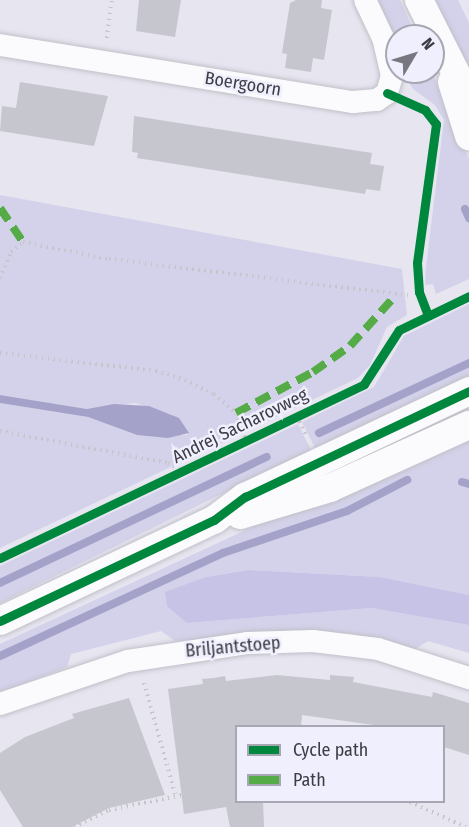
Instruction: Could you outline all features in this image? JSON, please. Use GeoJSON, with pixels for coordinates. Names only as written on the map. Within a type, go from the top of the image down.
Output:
{"type":"FeatureCollection","features":[{"type":"Feature","properties":{"kind":"street","name":"Boergoorn"},"geometry":{"type":"LineString","coordinates":[[0,45],[353,102],[377,100],[387,93],[392,76],[383,38],[365,0]]}},
{"type":"Feature","properties":{"kind":"street"},"geometry":{"type":"LineString","coordinates":[[419,0],[430,24]]}},
{"type":"Feature","properties":{"kind":"street"},"geometry":{"type":"LineString","coordinates":[[445,55],[469,99]]}},
{"type":"Feature","properties":{"kind":"street"},"geometry":{"type":"LineString","coordinates":[[445,58],[469,136]]}},
{"type":"Feature","properties":{"kind":"street"},"geometry":{"type":"LineString","coordinates":[[214,520],[245,497],[469,391]]}},
{"type":"Feature","properties":{"kind":"street"},"geometry":{"type":"LineString","coordinates":[[0,621],[214,520],[330,488],[469,425]]}},
{"type":"Feature","properties":{"kind":"street","name":"Briljantstoep"},"geometry":{"type":"LineString","coordinates":[[0,704],[138,659],[247,643],[313,641],[378,649],[469,678]]}},
{"type":"Feature","properties":{"kind":"path"},"geometry":{"type":"LineString","coordinates":[[103,61],[112,0]]}},
{"type":"Feature","properties":{"kind":"path"},"geometry":{"type":"LineString","coordinates":[[0,278],[11,252],[23,242],[109,259],[408,295]]}},
{"type":"Feature","properties":{"kind":"path"},"geometry":{"type":"LineString","coordinates":[[418,285],[422,300]]}},
{"type":"Feature","properties":{"kind":"path"},"geometry":{"type":"LineString","coordinates":[[0,353],[156,371],[185,380],[214,394],[236,413],[246,441]]}},
{"type":"Feature","properties":{"kind":"path"},"geometry":{"type":"LineString","coordinates":[[297,416],[309,441]]}},
{"type":"Feature","properties":{"kind":"path"},"geometry":{"type":"LineString","coordinates":[[0,431],[168,463],[182,471]]}},
{"type":"Feature","properties":{"kind":"path"},"geometry":{"type":"LineString","coordinates":[[138,659],[175,794]]}},
{"type":"Feature","properties":{"kind":"path"},"geometry":{"type":"LineString","coordinates":[[74,827],[109,810],[175,794],[235,784]]}},
{"type":"Feature","properties":{"kind":"path"},"geometry":{"type":"LineString","coordinates":[[414,803],[466,827]]}},
{"type":"Feature","properties":{"kind":"shaded area"},"geometry":{"type":"Polygon","coordinates":[[[377,0],[400,0],[411,24],[388,24],[377,0]]]}},
{"type":"Feature","properties":{"kind":"shaded area"},"geometry":{"type":"Polygon","coordinates":[[[433,0],[458,0],[469,23],[469,77],[445,24],[433,0]]]}},
{"type":"Feature","properties":{"kind":"shaded area"},"geometry":{"type":"Polygon","coordinates":[[[410,84],[437,84],[469,159],[469,279],[436,294],[433,284],[425,285],[444,120],[435,105],[413,89],[410,84]]]}},
{"type":"Feature","properties":{"kind":"shaded area"},"geometry":{"type":"Polygon","coordinates":[[[0,195],[402,269],[407,315],[387,327],[370,365],[358,378],[0,548],[0,403],[88,417],[137,435],[188,435],[170,414],[135,403],[87,409],[0,395],[0,195]]]}},
{"type":"Feature","properties":{"kind":"shaded area"},"geometry":{"type":"Polygon","coordinates":[[[469,304],[469,384],[315,448],[302,422],[374,387],[404,336],[469,304]]]}},
{"type":"Feature","properties":{"kind":"shaded area"},"geometry":{"type":"Polygon","coordinates":[[[0,395],[87,409],[114,404],[149,406],[179,418],[189,433],[168,438],[137,435],[88,417],[0,403],[0,395]]]}},
{"type":"Feature","properties":{"kind":"shaded area"},"geometry":{"type":"Polygon","coordinates":[[[298,424],[311,450],[0,603],[0,566],[298,424]]]}},
{"type":"Feature","properties":{"kind":"shaded area"},"geometry":{"type":"Polygon","coordinates":[[[469,441],[469,595],[380,577],[248,570],[206,577],[187,623],[371,608],[469,625],[469,653],[428,641],[412,651],[349,633],[175,641],[161,631],[71,654],[67,667],[0,693],[0,644],[263,522],[362,489],[469,441]]]}},
{"type":"Feature","properties":{"kind":"shaded area"},"geometry":{"type":"Polygon","coordinates":[[[248,570],[380,577],[469,595],[469,625],[371,608],[187,623],[167,606],[165,592],[206,577],[248,570]]]}},
{"type":"Feature","properties":{"kind":"building"},"geometry":{"type":"Polygon","coordinates":[[[139,0],[181,0],[175,37],[136,31],[139,0]]]}},
{"type":"Feature","properties":{"kind":"building"},"geometry":{"type":"Polygon","coordinates":[[[296,0],[322,0],[321,8],[332,10],[324,60],[313,58],[311,72],[285,68],[287,54],[282,53],[290,3],[296,0]]]}},
{"type":"Feature","properties":{"kind":"building"},"geometry":{"type":"Polygon","coordinates":[[[20,82],[108,96],[94,146],[0,131],[2,106],[16,108],[20,82]]]}},
{"type":"Feature","properties":{"kind":"building"},"geometry":{"type":"Polygon","coordinates":[[[134,116],[372,153],[370,164],[384,166],[380,191],[366,189],[365,194],[137,158],[138,153],[132,152],[134,116]]]}},
{"type":"Feature","properties":{"kind":"building"},"geometry":{"type":"Polygon","coordinates":[[[277,675],[330,680],[330,675],[354,677],[353,682],[432,697],[433,692],[469,703],[469,755],[445,747],[445,725],[374,725],[302,715],[301,725],[235,725],[235,803],[263,803],[264,827],[230,827],[226,807],[184,814],[168,689],[203,684],[202,679],[225,676],[226,681],[277,675]]]}},
{"type":"Feature","properties":{"kind":"building"},"geometry":{"type":"Polygon","coordinates":[[[129,698],[165,795],[109,808],[72,827],[23,827],[0,790],[0,753],[25,737],[74,718],[72,714],[129,698]]]}},
{"type":"Feature","properties":{"kind":"waterway"},"geometry":{"type":"LineString","coordinates":[[465,209],[469,218]]}},
{"type":"Feature","properties":{"kind":"waterway"},"geometry":{"type":"LineString","coordinates":[[319,433],[469,363]]}},
{"type":"Feature","properties":{"kind":"waterway"},"geometry":{"type":"LineString","coordinates":[[0,583],[267,457]]}},
{"type":"Feature","properties":{"kind":"waterway"},"geometry":{"type":"LineString","coordinates":[[0,656],[223,553],[347,511],[407,480]]}},
{"type":"Feature","properties":{"kind":"waterway"},"geometry":{"type":"LineString","coordinates":[[462,482],[469,484]]}},
{"type":"Feature","properties":{"kind":"marked path"},"geometry":{"type":"LineString","coordinates":[[0,208],[23,242]]}},
{"type":"Feature","properties":{"kind":"marked path"},"geometry":{"type":"LineString","coordinates":[[236,413],[313,372],[350,346],[396,295]]}},
{"type":"Feature","properties":{"kind":"cycle path"},"geometry":{"type":"LineString","coordinates":[[387,93],[425,110],[436,124],[417,263],[419,292],[428,315]]}},
{"type":"Feature","properties":{"kind":"cycle path","name":"Andrej Sacharovweg"},"geometry":{"type":"LineString","coordinates":[[0,558],[364,384],[399,330],[469,296]]}},
{"type":"Feature","properties":{"kind":"cycle path"},"geometry":{"type":"LineString","coordinates":[[0,621],[214,520],[245,497],[469,391]]}}]}
